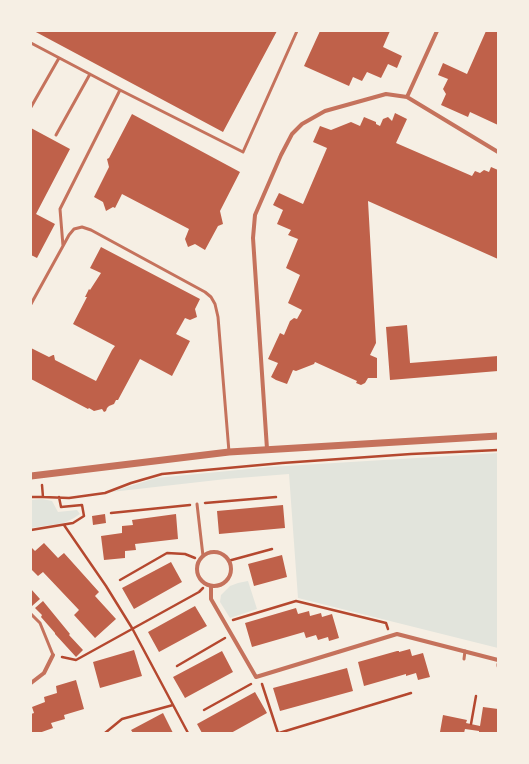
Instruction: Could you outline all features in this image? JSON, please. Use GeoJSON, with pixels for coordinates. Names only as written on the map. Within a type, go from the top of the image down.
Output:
{"type":"FeatureCollection","features":[{"type":"Feature","properties":{"kind":"street"},"geometry":{"type":"LineString","coordinates":[[407,97],[437,31]]}},
{"type":"Feature","properties":{"kind":"street"},"geometry":{"type":"LineString","coordinates":[[267,449],[253,238],[255,215],[281,155],[292,134],[302,124],[325,111],[386,94],[407,97],[498,152]]}},
{"type":"Feature","properties":{"kind":"street"},"geometry":{"type":"LineString","coordinates":[[31,476],[230,452],[498,436]]}},
{"type":"Feature","properties":{"kind":"street"},"geometry":{"type":"LineString","coordinates":[[211,553],[218,553],[223,556],[228,561],[230,571],[226,580],[219,585],[211,586],[206,584],[199,577],[197,569],[199,561],[203,556],[211,553]]}},
{"type":"Feature","properties":{"kind":"street"},"geometry":{"type":"LineString","coordinates":[[211,586],[211,599],[258,677],[397,634],[498,660]]}},
{"type":"Feature","properties":{"kind":"street"},"geometry":{"type":"LineString","coordinates":[[31,683],[44,673],[53,655]]}},
{"type":"Feature","properties":{"kind":"lane"},"geometry":{"type":"LineString","coordinates":[[31,43],[243,152],[296,31]]}},
{"type":"Feature","properties":{"kind":"lane"},"geometry":{"type":"LineString","coordinates":[[31,107],[59,58]]}},
{"type":"Feature","properties":{"kind":"lane"},"geometry":{"type":"LineString","coordinates":[[56,135],[90,74]]}},
{"type":"Feature","properties":{"kind":"lane"},"geometry":{"type":"LineString","coordinates":[[63,246],[60,209],[120,90]]}},
{"type":"Feature","properties":{"kind":"lane"},"geometry":{"type":"LineString","coordinates":[[31,304],[69,235],[74,229],[82,227],[91,230],[205,292],[211,297],[215,304],[218,317],[230,452]]}},
{"type":"Feature","properties":{"kind":"lane"},"geometry":{"type":"LineString","coordinates":[[197,504],[203,556]]}},
{"type":"Feature","properties":{"kind":"lane"},"geometry":{"type":"LineString","coordinates":[[31,614],[40,622],[53,655]]}},
{"type":"Feature","properties":{"kind":"lane"},"geometry":{"type":"LineString","coordinates":[[464,659],[465,651]]}},
{"type":"Feature","properties":{"kind":"path"},"geometry":{"type":"LineString","coordinates":[[31,497],[69,498],[105,493],[131,483],[162,474],[282,463],[411,454],[498,450]]}},
{"type":"Feature","properties":{"kind":"path"},"geometry":{"type":"LineString","coordinates":[[31,530],[73,523],[84,516],[82,505],[61,508],[58,497]]}},
{"type":"Feature","properties":{"kind":"path"},"geometry":{"type":"LineString","coordinates":[[111,513],[276,497]]}},
{"type":"Feature","properties":{"kind":"path"},"geometry":{"type":"LineString","coordinates":[[64,525],[106,586],[132,628],[188,733]]}},
{"type":"Feature","properties":{"kind":"path"},"geometry":{"type":"LineString","coordinates":[[228,561],[272,549]]}},
{"type":"Feature","properties":{"kind":"path"},"geometry":{"type":"LineString","coordinates":[[120,580],[167,553],[185,554],[199,561]]}},
{"type":"Feature","properties":{"kind":"path"},"geometry":{"type":"LineString","coordinates":[[53,655],[76,660],[199,592],[206,584]]}},
{"type":"Feature","properties":{"kind":"path"},"geometry":{"type":"LineString","coordinates":[[225,623],[296,601],[386,623],[391,636]]}},
{"type":"Feature","properties":{"kind":"path"},"geometry":{"type":"LineString","coordinates":[[177,666],[231,634]]}},
{"type":"Feature","properties":{"kind":"path"},"geometry":{"type":"LineString","coordinates":[[204,710],[252,684],[258,677],[279,733],[411,693]]}},
{"type":"Feature","properties":{"kind":"path"},"geometry":{"type":"LineString","coordinates":[[471,724],[476,696]]}},
{"type":"Feature","properties":{"kind":"path"},"geometry":{"type":"LineString","coordinates":[[105,733],[122,718],[173,705]]}},
{"type":"Feature","properties":{"kind":"shaded area"},"geometry":{"type":"Polygon","coordinates":[[[498,453],[498,648],[298,598],[289,474],[226,479],[111,492],[156,478],[269,467],[498,453]]]}},
{"type":"Feature","properties":{"kind":"shaded area"},"geometry":{"type":"Polygon","coordinates":[[[42,499],[52,501],[58,512],[77,510],[80,514],[64,523],[31,528],[31,500],[42,499]]]}},
{"type":"Feature","properties":{"kind":"shaded area"},"geometry":{"type":"Polygon","coordinates":[[[248,581],[257,609],[230,618],[220,602],[221,595],[230,586],[248,581]]]}},
{"type":"Feature","properties":{"kind":"building"},"geometry":{"type":"Polygon","coordinates":[[[34,31],[277,31],[223,132],[34,31]]]}},
{"type":"Feature","properties":{"kind":"building"},"geometry":{"type":"Polygon","coordinates":[[[320,31],[390,31],[383,47],[402,56],[397,68],[388,64],[381,78],[367,72],[362,81],[353,77],[349,86],[304,66],[320,31]]]}},
{"type":"Feature","properties":{"kind":"building"},"geometry":{"type":"Polygon","coordinates":[[[486,31],[498,31],[498,125],[470,112],[468,117],[441,105],[446,94],[443,89],[448,79],[438,75],[443,63],[467,74],[486,31]]]}},
{"type":"Feature","properties":{"kind":"building"},"geometry":{"type":"Polygon","coordinates":[[[395,113],[407,119],[396,143],[472,176],[475,171],[480,173],[484,170],[489,172],[491,167],[498,170],[498,259],[368,201],[376,343],[370,355],[377,358],[377,378],[368,378],[365,383],[361,385],[356,383],[357,381],[315,362],[314,364],[296,371],[293,370],[287,384],[276,380],[271,377],[278,363],[268,359],[280,333],[284,335],[290,321],[294,318],[297,319],[302,310],[288,303],[300,275],[286,268],[298,239],[288,235],[291,230],[277,224],[283,210],[273,205],[279,193],[303,204],[327,148],[313,142],[320,126],[331,130],[351,122],[360,126],[364,117],[376,122],[376,124],[380,126],[383,119],[388,117],[392,121],[395,113]]]}},
{"type":"Feature","properties":{"kind":"building"},"geometry":{"type":"Polygon","coordinates":[[[132,114],[240,172],[220,211],[223,224],[218,226],[205,250],[195,244],[188,247],[185,239],[189,229],[122,194],[115,208],[113,207],[106,211],[103,202],[94,197],[109,167],[107,159],[109,158],[132,114]]]}},
{"type":"Feature","properties":{"kind":"building"},"geometry":{"type":"Polygon","coordinates":[[[31,128],[70,149],[36,214],[55,224],[37,258],[31,255],[31,128]]]}},
{"type":"Feature","properties":{"kind":"building"},"geometry":{"type":"Polygon","coordinates":[[[101,247],[200,299],[195,309],[197,317],[190,320],[185,318],[176,334],[190,341],[172,376],[140,359],[118,400],[109,406],[104,412],[102,409],[94,411],[89,408],[88,409],[31,379],[31,348],[49,357],[54,355],[55,360],[96,381],[115,346],[73,324],[87,297],[85,297],[89,289],[90,290],[101,273],[90,268],[101,247]]]}},
{"type":"Feature","properties":{"kind":"building"},"geometry":{"type":"Polygon","coordinates":[[[407,325],[410,363],[498,356],[498,371],[390,380],[386,327],[407,325]]]}},
{"type":"Feature","properties":{"kind":"building"},"geometry":{"type":"Polygon","coordinates":[[[283,505],[285,528],[219,534],[217,511],[283,505]]]}},
{"type":"Feature","properties":{"kind":"building"},"geometry":{"type":"Polygon","coordinates":[[[105,514],[106,523],[93,525],[92,516],[105,514]]]}},
{"type":"Feature","properties":{"kind":"building"},"geometry":{"type":"Polygon","coordinates":[[[176,514],[178,539],[135,544],[136,550],[125,551],[125,558],[104,560],[101,536],[122,533],[122,526],[133,525],[132,520],[176,514]]]}},
{"type":"Feature","properties":{"kind":"building"},"geometry":{"type":"Polygon","coordinates":[[[44,543],[58,558],[64,553],[99,592],[95,596],[116,619],[95,638],[74,615],[79,610],[43,572],[38,576],[31,569],[31,547],[35,551],[44,543]]]}},
{"type":"Feature","properties":{"kind":"building"},"geometry":{"type":"Polygon","coordinates":[[[282,555],[287,577],[254,586],[248,564],[282,555]]]}},
{"type":"Feature","properties":{"kind":"building"},"geometry":{"type":"Polygon","coordinates":[[[171,562],[182,582],[134,609],[122,588],[171,562]]]}},
{"type":"Feature","properties":{"kind":"building"},"geometry":{"type":"Polygon","coordinates":[[[31,589],[40,599],[32,606],[31,605],[31,589]]]}},
{"type":"Feature","properties":{"kind":"building"},"geometry":{"type":"Polygon","coordinates":[[[43,601],[70,634],[69,635],[83,650],[76,657],[55,634],[41,617],[42,615],[35,608],[43,601]]]}},
{"type":"Feature","properties":{"kind":"building"},"geometry":{"type":"Polygon","coordinates":[[[195,606],[207,626],[159,652],[148,632],[195,606]]]}},
{"type":"Feature","properties":{"kind":"building"},"geometry":{"type":"Polygon","coordinates":[[[296,608],[298,614],[309,611],[310,616],[321,613],[322,617],[332,614],[339,638],[329,641],[328,637],[318,640],[316,635],[306,638],[304,632],[252,647],[245,623],[296,608]]]}},
{"type":"Feature","properties":{"kind":"building"},"geometry":{"type":"Polygon","coordinates":[[[410,649],[412,656],[423,653],[430,677],[418,680],[416,673],[406,676],[406,674],[364,686],[358,662],[397,651],[399,652],[410,649]]]}},
{"type":"Feature","properties":{"kind":"building"},"geometry":{"type":"Polygon","coordinates":[[[134,650],[142,676],[100,688],[93,662],[134,650]]]}},
{"type":"Feature","properties":{"kind":"building"},"geometry":{"type":"Polygon","coordinates":[[[222,651],[233,672],[185,698],[173,677],[222,651]]]}},
{"type":"Feature","properties":{"kind":"building"},"geometry":{"type":"Polygon","coordinates":[[[347,668],[353,691],[280,711],[273,688],[347,668]]]}},
{"type":"Feature","properties":{"kind":"building"},"geometry":{"type":"Polygon","coordinates":[[[76,680],[84,709],[64,715],[65,719],[51,723],[53,728],[39,733],[31,733],[31,714],[34,713],[32,707],[45,702],[44,697],[57,693],[56,686],[76,680]]]}},
{"type":"Feature","properties":{"kind":"building"},"geometry":{"type":"Polygon","coordinates":[[[255,692],[267,713],[231,733],[202,733],[197,724],[255,692]]]}},
{"type":"Feature","properties":{"kind":"building"},"geometry":{"type":"Polygon","coordinates":[[[483,707],[498,709],[498,733],[479,733],[479,731],[465,729],[464,733],[440,732],[443,715],[467,720],[466,723],[480,726],[483,707]]]}},
{"type":"Feature","properties":{"kind":"building"},"geometry":{"type":"Polygon","coordinates":[[[163,713],[173,733],[133,733],[131,730],[163,713]]]}}]}
